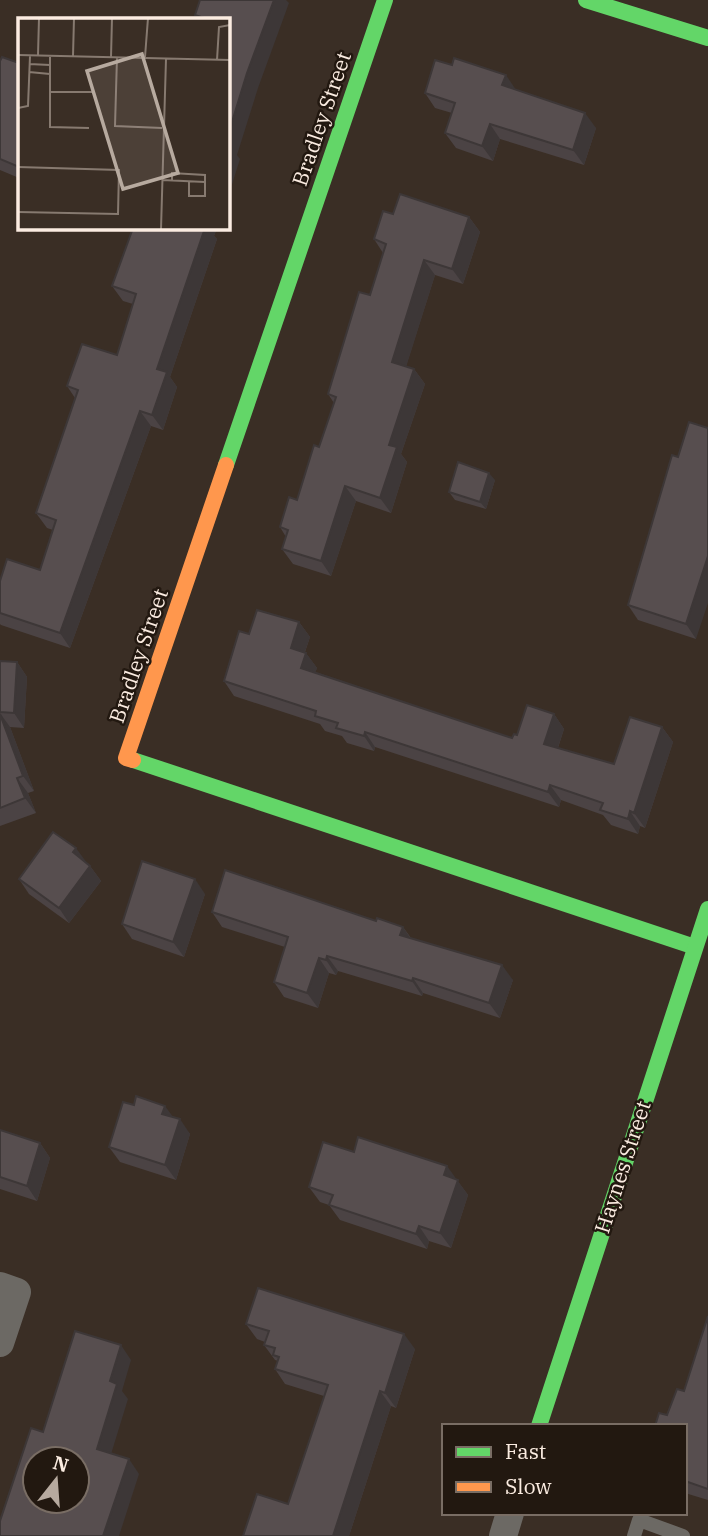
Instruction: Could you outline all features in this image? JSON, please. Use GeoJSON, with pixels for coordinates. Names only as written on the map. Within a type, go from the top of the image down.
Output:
{"type":"FeatureCollection","features":[{"type":"Feature","properties":{"kind":"street","name":"Bradley Street"},"geometry":{"type":"LineString","coordinates":[[385,0],[126,758],[695,947]]}},
{"type":"Feature","properties":{"kind":"street"},"geometry":{"type":"LineString","coordinates":[[586,0],[708,38]]}},
{"type":"Feature","properties":{"kind":"street","name":"Haynes Street"},"geometry":{"type":"LineString","coordinates":[[540,1424],[708,909]]}},
{"type":"Feature","properties":{"kind":"street"},"geometry":{"type":"LineString","coordinates":[[0,1343],[9,1289]]}},
{"type":"Feature","properties":{"kind":"street"},"geometry":{"type":"LineString","coordinates":[[503,1536],[509,1515]]}},
{"type":"Feature","properties":{"kind":"lane"},"geometry":{"type":"LineString","coordinates":[[634,1536],[639,1520],[683,1536]]}},
{"type":"Feature","properties":{"kind":"building"},"geometry":{"type":"Polygon","coordinates":[[[200,0],[274,0],[229,132],[229,18],[204,18],[195,15],[200,0]]]}},
{"type":"Feature","properties":{"kind":"building"},"geometry":{"type":"Polygon","coordinates":[[[2,57],[18,63],[18,167],[0,159],[2,57]]]}},
{"type":"Feature","properties":{"kind":"building"},"geometry":{"type":"Polygon","coordinates":[[[454,58],[506,75],[502,85],[585,113],[573,150],[490,124],[482,146],[445,133],[455,103],[425,93],[435,60],[452,65],[454,58]]]}},
{"type":"Feature","properties":{"kind":"building"},"geometry":{"type":"Polygon","coordinates":[[[400,194],[469,217],[452,269],[424,260],[392,362],[414,369],[389,445],[397,447],[380,498],[345,486],[321,561],[282,549],[288,530],[280,527],[289,497],[297,500],[314,445],[319,447],[336,397],[328,394],[359,292],[370,295],[386,244],[374,239],[383,211],[393,214],[400,194]]]}},
{"type":"Feature","properties":{"kind":"building"},"geometry":{"type":"Polygon","coordinates":[[[133,229],[205,229],[157,369],[167,372],[152,415],[140,411],[60,633],[0,613],[0,581],[7,559],[40,570],[56,520],[36,513],[78,390],[67,386],[82,344],[117,355],[136,294],[112,286],[133,229]]]}},
{"type":"Feature","properties":{"kind":"building"},"geometry":{"type":"Polygon","coordinates":[[[689,422],[708,428],[708,556],[686,624],[628,605],[672,455],[678,457],[689,422]]]}},
{"type":"Feature","properties":{"kind":"building"},"geometry":{"type":"Polygon","coordinates":[[[458,462],[489,473],[480,502],[449,492],[458,462]]]}},
{"type":"Feature","properties":{"kind":"building"},"geometry":{"type":"Polygon","coordinates":[[[257,610],[299,622],[291,648],[306,653],[301,668],[512,738],[514,734],[517,735],[527,705],[554,714],[544,744],[614,764],[630,717],[662,727],[634,813],[630,811],[628,819],[600,810],[603,803],[550,785],[548,792],[365,732],[364,736],[336,728],[338,723],[315,716],[316,711],[224,681],[239,631],[249,634],[257,610]]]}},
{"type":"Feature","properties":{"kind":"building"},"geometry":{"type":"Polygon","coordinates":[[[0,661],[17,662],[14,713],[0,712],[0,661]]]}},
{"type":"Feature","properties":{"kind":"building"},"geometry":{"type":"Polygon","coordinates":[[[0,714],[23,776],[17,778],[25,798],[0,808],[0,714]]]}},
{"type":"Feature","properties":{"kind":"building"},"geometry":{"type":"Polygon","coordinates":[[[53,832],[76,848],[73,852],[90,866],[59,908],[19,879],[53,832]]]}},
{"type":"Feature","properties":{"kind":"building"},"geometry":{"type":"Polygon","coordinates":[[[142,861],[195,879],[173,942],[122,924],[142,861]]]}},
{"type":"Feature","properties":{"kind":"building"},"geometry":{"type":"Polygon","coordinates":[[[225,870],[376,921],[377,918],[403,927],[400,935],[502,965],[489,1003],[413,978],[412,981],[327,956],[326,960],[319,958],[307,993],[274,982],[288,937],[212,912],[225,870]]]}},
{"type":"Feature","properties":{"kind":"building"},"geometry":{"type":"Polygon","coordinates":[[[136,1096],[165,1106],[162,1114],[180,1119],[165,1165],[109,1147],[123,1102],[134,1105],[136,1096]]]}},
{"type":"Feature","properties":{"kind":"building"},"geometry":{"type":"Polygon","coordinates":[[[0,1130],[40,1143],[27,1186],[0,1177],[0,1130]]]}},
{"type":"Feature","properties":{"kind":"building"},"geometry":{"type":"Polygon","coordinates":[[[358,1137],[447,1166],[444,1175],[458,1180],[440,1233],[419,1226],[416,1234],[329,1205],[333,1195],[309,1187],[323,1142],[354,1152],[358,1137]]]}},
{"type":"Feature","properties":{"kind":"building"},"geometry":{"type":"Polygon","coordinates":[[[258,1288],[404,1334],[385,1393],[380,1391],[333,1536],[243,1536],[257,1494],[288,1504],[328,1385],[275,1369],[279,1357],[273,1355],[275,1348],[264,1345],[269,1331],[246,1324],[258,1288]]]}},
{"type":"Feature","properties":{"kind":"building"},"geometry":{"type":"Polygon","coordinates":[[[708,1316],[708,1489],[687,1482],[687,1424],[656,1424],[659,1413],[667,1415],[677,1389],[684,1391],[708,1316]]]}},
{"type":"Feature","properties":{"kind":"building"},"geometry":{"type":"Polygon","coordinates":[[[75,1331],[121,1345],[110,1381],[117,1384],[97,1449],[129,1459],[103,1536],[0,1536],[0,1521],[21,1458],[21,1515],[91,1515],[91,1445],[25,1445],[31,1428],[43,1432],[75,1331]]]}},
{"type":"Feature","properties":{"kind":"traffic: fast"},"geometry":{"type":"LineString","coordinates":[[226,465],[385,0]]}},
{"type":"Feature","properties":{"kind":"traffic: fast"},"geometry":{"type":"LineString","coordinates":[[586,0],[708,38]]}},
{"type":"Feature","properties":{"kind":"traffic: fast"},"geometry":{"type":"LineString","coordinates":[[133,760],[695,947]]}},
{"type":"Feature","properties":{"kind":"traffic: fast"},"geometry":{"type":"LineString","coordinates":[[540,1424],[708,909]]}},
{"type":"Feature","properties":{"kind":"traffic: slow"},"geometry":{"type":"LineString","coordinates":[[133,760],[126,758],[226,465]]}}]}
